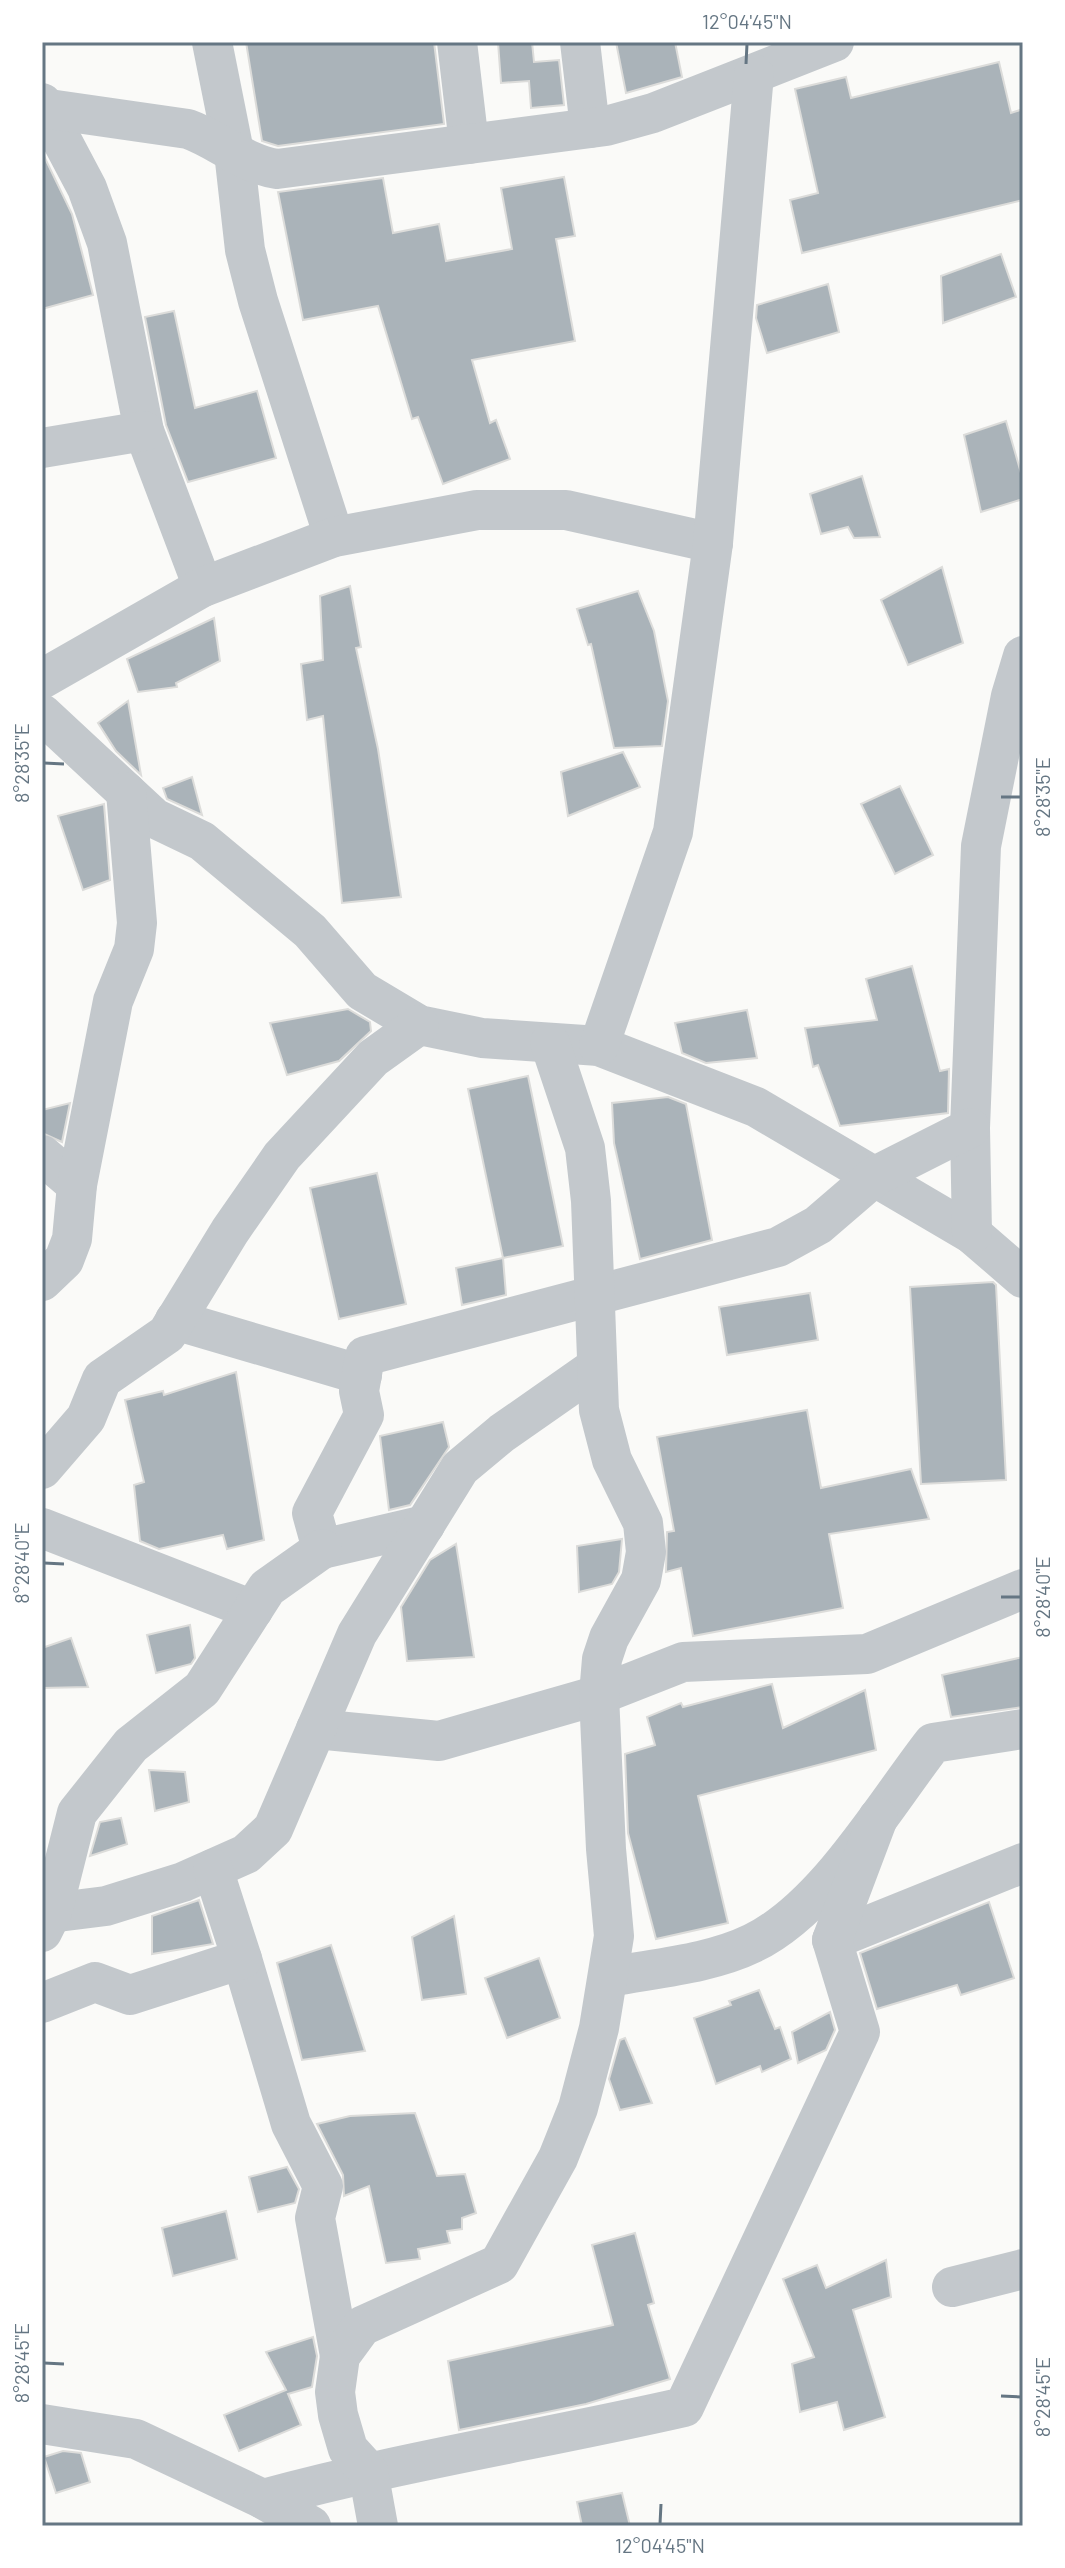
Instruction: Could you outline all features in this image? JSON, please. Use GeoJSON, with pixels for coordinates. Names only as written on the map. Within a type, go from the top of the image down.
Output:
{"type":"FeatureCollection","features":[{"type":"Feature","properties":{"kind":"street"},"geometry":{"type":"LineString","coordinates":[[212,42],[234,152],[245,250],[258,301],[334,537]]}},
{"type":"Feature","properties":{"kind":"street"},"geometry":{"type":"LineString","coordinates":[[457,42],[469,144]]}},
{"type":"Feature","properties":{"kind":"street"},"geometry":{"type":"LineString","coordinates":[[580,42],[590,128]]}},
{"type":"Feature","properties":{"kind":"street"},"geometry":{"type":"LineString","coordinates":[[43,106],[188,129],[257,166],[277,169],[590,128],[653,113],[834,42]]}},
{"type":"Feature","properties":{"kind":"street"},"geometry":{"type":"LineString","coordinates":[[599,1046],[673,832],[713,543],[754,74]]}},
{"type":"Feature","properties":{"kind":"street"},"geometry":{"type":"LineString","coordinates":[[43,106],[87,188],[107,243],[144,431],[203,587]]}},
{"type":"Feature","properties":{"kind":"street"},"geometry":{"type":"LineString","coordinates":[[42,448],[144,431]]}},
{"type":"Feature","properties":{"kind":"street"},"geometry":{"type":"LineString","coordinates":[[42,679],[203,587],[334,537],[477,510],[566,510],[713,543]]}},
{"type":"Feature","properties":{"kind":"street"},"geometry":{"type":"LineString","coordinates":[[972,1234],[970,1128],[981,846],[1011,696],[1023,656]]}},
{"type":"Feature","properties":{"kind":"street"},"geometry":{"type":"LineString","coordinates":[[42,714],[154,818],[202,841],[310,931],[362,991],[419,1025],[482,1038],[599,1046],[756,1107],[972,1234],[1023,1278]]}},
{"type":"Feature","properties":{"kind":"street"},"geometry":{"type":"LineString","coordinates":[[42,1281],[64,1260],[72,1239],[77,1185],[113,1001],[134,949],[137,923],[126,792]]}},
{"type":"Feature","properties":{"kind":"street"},"geometry":{"type":"LineString","coordinates":[[42,1469],[86,1418],[102,1379],[156,1344],[175,1320],[282,1156],[373,1058],[419,1025]]}},
{"type":"Feature","properties":{"kind":"street"},"geometry":{"type":"LineString","coordinates":[[340,2356],[362,2326],[499,2264],[558,2158],[578,2108],[609,1977],[614,1936],[606,1849],[599,1695],[602,1659],[609,1638],[641,1580],[646,1552],[643,1523],[612,1460],[599,1410],[591,1201],[585,1148],[550,1043]]}},
{"type":"Feature","properties":{"kind":"street"},"geometry":{"type":"LineString","coordinates":[[322,1549],[312,1513],[364,1415],[359,1391],[365,1356],[778,1247],[818,1225],[875,1176],[970,1128]]}},
{"type":"Feature","properties":{"kind":"street"},"geometry":{"type":"LineString","coordinates":[[42,1155],[77,1185]]}},
{"type":"Feature","properties":{"kind":"street"},"geometry":{"type":"LineString","coordinates":[[175,1320],[362,1375]]}},
{"type":"Feature","properties":{"kind":"street"},"geometry":{"type":"LineString","coordinates":[[425,1525],[322,1549],[267,1588],[202,1689],[131,1745],[77,1813],[45,1919],[106,1906],[213,1869],[246,1854],[273,1829],[357,1634],[425,1525],[460,1468],[478,1451],[595,1368]]}},
{"type":"Feature","properties":{"kind":"street"},"geometry":{"type":"LineString","coordinates":[[42,1528],[253,1610]]}},
{"type":"Feature","properties":{"kind":"street"},"geometry":{"type":"LineString","coordinates":[[316,1729],[439,1741],[599,1695],[683,1662],[867,1654],[1023,1589]]}},
{"type":"Feature","properties":{"kind":"street"},"geometry":{"type":"LineString","coordinates":[[609,1977],[713,1956],[753,1943],[802,1910],[878,1818],[933,1743],[1023,1729]]}},
{"type":"Feature","properties":{"kind":"street"},"geometry":{"type":"LineString","coordinates":[[263,2499],[368,2471],[536,2441],[684,2407],[860,2032],[832,1940],[878,1818]]}},
{"type":"Feature","properties":{"kind":"street"},"geometry":{"type":"LineString","coordinates":[[832,1940],[1023,1863]]}},
{"type":"Feature","properties":{"kind":"street"},"geometry":{"type":"LineString","coordinates":[[213,1869],[291,2124],[323,2186],[315,2218],[340,2356],[335,2392],[338,2415],[348,2449],[368,2471],[378,2526]]}},
{"type":"Feature","properties":{"kind":"street"},"geometry":{"type":"LineString","coordinates":[[42,2003],[95,1982],[130,1995],[242,1959]]}},
{"type":"Feature","properties":{"kind":"street"},"geometry":{"type":"LineString","coordinates":[[952,2287],[1023,2269]]}},
{"type":"Feature","properties":{"kind":"street"},"geometry":{"type":"LineString","coordinates":[[42,2424],[136,2439],[263,2499],[311,2526]]}},
{"type":"Feature","properties":{"kind":"building"},"geometry":{"type":"Polygon","coordinates":[[[246,42],[434,42],[444,124],[278,146],[262,141],[246,42]]]}},
{"type":"Feature","properties":{"kind":"building"},"geometry":{"type":"Polygon","coordinates":[[[498,42],[532,42],[534,62],[559,60],[564,105],[531,108],[529,81],[501,83],[498,42]]]}},
{"type":"Feature","properties":{"kind":"building"},"geometry":{"type":"Polygon","coordinates":[[[616,42],[675,42],[682,77],[626,93],[616,42]]]}},
{"type":"Feature","properties":{"kind":"building"},"geometry":{"type":"Polygon","coordinates":[[[999,62],[1011,113],[1023,109],[1023,200],[802,253],[790,200],[818,193],[795,89],[846,77],[851,98],[999,62]]]}},
{"type":"Feature","properties":{"kind":"building"},"geometry":{"type":"Polygon","coordinates":[[[42,152],[72,214],[93,295],[42,309],[42,152]]]}},
{"type":"Feature","properties":{"kind":"building"},"geometry":{"type":"Polygon","coordinates":[[[564,177],[575,236],[556,239],[575,341],[472,360],[490,423],[496,420],[510,459],[443,484],[418,417],[412,419],[378,306],[303,320],[278,192],[383,178],[393,233],[439,224],[446,261],[512,249],[501,188],[564,177]]]}},
{"type":"Feature","properties":{"kind":"building"},"geometry":{"type":"Polygon","coordinates":[[[1001,254],[1016,297],[943,323],[941,276],[1001,254]]]}},
{"type":"Feature","properties":{"kind":"building"},"geometry":{"type":"Polygon","coordinates":[[[828,284],[839,332],[767,353],[756,318],[757,305],[828,284]]]}},
{"type":"Feature","properties":{"kind":"building"},"geometry":{"type":"Polygon","coordinates":[[[174,311],[195,408],[257,391],[276,458],[188,482],[166,425],[145,317],[174,311]]]}},
{"type":"Feature","properties":{"kind":"building"},"geometry":{"type":"Polygon","coordinates":[[[1006,421],[1023,480],[1023,499],[981,512],[964,435],[1006,421]]]}},
{"type":"Feature","properties":{"kind":"building"},"geometry":{"type":"Polygon","coordinates":[[[862,476],[880,537],[854,538],[848,527],[821,534],[810,494],[862,476]]]}},
{"type":"Feature","properties":{"kind":"building"},"geometry":{"type":"Polygon","coordinates":[[[942,567],[963,643],[908,665],[881,600],[942,567]]]}},
{"type":"Feature","properties":{"kind":"building"},"geometry":{"type":"Polygon","coordinates":[[[350,586],[361,647],[356,648],[378,749],[401,897],[342,903],[323,716],[307,720],[301,664],[323,660],[320,596],[350,586]]]}},
{"type":"Feature","properties":{"kind":"building"},"geometry":{"type":"Polygon","coordinates":[[[638,591],[654,631],[668,701],[662,746],[614,748],[591,644],[588,645],[577,609],[638,591]]]}},
{"type":"Feature","properties":{"kind":"building"},"geometry":{"type":"Polygon","coordinates":[[[214,618],[220,661],[176,683],[177,687],[138,692],[127,659],[214,618]]]}},
{"type":"Feature","properties":{"kind":"building"},"geometry":{"type":"Polygon","coordinates":[[[128,701],[141,775],[116,751],[98,723],[128,701]]]}},
{"type":"Feature","properties":{"kind":"building"},"geometry":{"type":"Polygon","coordinates":[[[623,752],[640,787],[568,816],[561,772],[623,752]]]}},
{"type":"Feature","properties":{"kind":"building"},"geometry":{"type":"Polygon","coordinates":[[[192,777],[202,815],[167,799],[163,788],[192,777]]]}},
{"type":"Feature","properties":{"kind":"building"},"geometry":{"type":"Polygon","coordinates":[[[900,786],[933,855],[895,874],[861,804],[900,786]]]}},
{"type":"Feature","properties":{"kind":"building"},"geometry":{"type":"Polygon","coordinates":[[[104,804],[110,880],[83,890],[58,816],[104,804]]]}},
{"type":"Feature","properties":{"kind":"building"},"geometry":{"type":"Polygon","coordinates":[[[912,966],[940,1071],[949,1069],[948,1113],[840,1126],[818,1065],[813,1067],[805,1028],[877,1020],[866,979],[912,966]]]}},
{"type":"Feature","properties":{"kind":"building"},"geometry":{"type":"Polygon","coordinates":[[[348,1009],[370,1022],[371,1031],[339,1061],[287,1075],[270,1023],[348,1009]]]}},
{"type":"Feature","properties":{"kind":"building"},"geometry":{"type":"Polygon","coordinates":[[[747,1010],[757,1058],[706,1063],[682,1053],[675,1023],[747,1010]]]}},
{"type":"Feature","properties":{"kind":"building"},"geometry":{"type":"Polygon","coordinates":[[[528,1076],[563,1246],[503,1258],[468,1089],[528,1076]]]}},
{"type":"Feature","properties":{"kind":"building"},"geometry":{"type":"Polygon","coordinates":[[[668,1097],[686,1104],[712,1240],[640,1259],[614,1143],[612,1103],[668,1097]]]}},
{"type":"Feature","properties":{"kind":"building"},"geometry":{"type":"Polygon","coordinates":[[[70,1103],[62,1142],[42,1133],[42,1110],[70,1103]]]}},
{"type":"Feature","properties":{"kind":"building"},"geometry":{"type":"Polygon","coordinates":[[[377,1173],[406,1304],[339,1319],[310,1188],[377,1173]]]}},
{"type":"Feature","properties":{"kind":"building"},"geometry":{"type":"Polygon","coordinates":[[[503,1258],[506,1295],[462,1305],[456,1268],[503,1258]]]}},
{"type":"Feature","properties":{"kind":"building"},"geometry":{"type":"Polygon","coordinates":[[[993,1282],[996,1285],[1006,1480],[921,1484],[910,1287],[993,1282]]]}},
{"type":"Feature","properties":{"kind":"building"},"geometry":{"type":"Polygon","coordinates":[[[810,1293],[818,1340],[727,1355],[719,1307],[810,1293]]]}},
{"type":"Feature","properties":{"kind":"building"},"geometry":{"type":"Polygon","coordinates":[[[236,1372],[264,1540],[227,1549],[223,1535],[159,1549],[140,1541],[134,1485],[144,1482],[125,1400],[163,1391],[164,1395],[236,1372]]]}},
{"type":"Feature","properties":{"kind":"building"},"geometry":{"type":"Polygon","coordinates":[[[807,1410],[821,1488],[911,1469],[929,1519],[829,1534],[843,1608],[693,1636],[681,1568],[666,1572],[667,1532],[674,1531],[657,1437],[807,1410]]]}},
{"type":"Feature","properties":{"kind":"building"},"geometry":{"type":"Polygon","coordinates":[[[443,1422],[449,1447],[410,1505],[389,1510],[380,1436],[443,1422]]]}},
{"type":"Feature","properties":{"kind":"building"},"geometry":{"type":"Polygon","coordinates":[[[622,1539],[619,1572],[612,1584],[579,1592],[577,1546],[622,1539]]]}},
{"type":"Feature","properties":{"kind":"building"},"geometry":{"type":"Polygon","coordinates":[[[456,1544],[474,1657],[407,1661],[401,1607],[430,1560],[456,1544]]]}},
{"type":"Feature","properties":{"kind":"building"},"geometry":{"type":"Polygon","coordinates":[[[190,1625],[195,1658],[191,1664],[156,1673],[147,1635],[190,1625]]]}},
{"type":"Feature","properties":{"kind":"building"},"geometry":{"type":"Polygon","coordinates":[[[71,1638],[88,1687],[42,1688],[42,1648],[71,1638]]]}},
{"type":"Feature","properties":{"kind":"building"},"geometry":{"type":"Polygon","coordinates":[[[1023,1657],[1023,1707],[951,1717],[942,1675],[1023,1657]]]}},
{"type":"Feature","properties":{"kind":"building"},"geometry":{"type":"Polygon","coordinates":[[[772,1684],[783,1728],[865,1690],[876,1750],[698,1796],[728,1923],[656,1939],[628,1833],[625,1754],[655,1745],[647,1717],[681,1703],[683,1707],[772,1684]]]}},
{"type":"Feature","properties":{"kind":"building"},"geometry":{"type":"Polygon","coordinates":[[[149,1770],[185,1772],[189,1802],[155,1811],[149,1770]]]}},
{"type":"Feature","properties":{"kind":"building"},"geometry":{"type":"Polygon","coordinates":[[[121,1818],[127,1844],[90,1856],[100,1822],[121,1818]]]}},
{"type":"Feature","properties":{"kind":"building"},"geometry":{"type":"Polygon","coordinates":[[[199,1900],[213,1944],[152,1954],[152,1916],[199,1900]]]}},
{"type":"Feature","properties":{"kind":"building"},"geometry":{"type":"Polygon","coordinates":[[[989,1902],[1014,1978],[961,1995],[957,1985],[877,2009],[860,1953],[989,1902]]]}},
{"type":"Feature","properties":{"kind":"building"},"geometry":{"type":"Polygon","coordinates":[[[454,1916],[466,1994],[422,2000],[412,1937],[454,1916]]]}},
{"type":"Feature","properties":{"kind":"building"},"geometry":{"type":"Polygon","coordinates":[[[331,1945],[365,2051],[302,2060],[277,1963],[331,1945]]]}},
{"type":"Feature","properties":{"kind":"building"},"geometry":{"type":"Polygon","coordinates":[[[539,1958],[560,2018],[507,2038],[485,1978],[539,1958]]]}},
{"type":"Feature","properties":{"kind":"building"},"geometry":{"type":"Polygon","coordinates":[[[759,1990],[775,2029],[780,2027],[791,2059],[762,2072],[760,2066],[716,2084],[694,2018],[731,2005],[729,2001],[759,1990]]]}},
{"type":"Feature","properties":{"kind":"building"},"geometry":{"type":"Polygon","coordinates":[[[830,2012],[835,2030],[826,2050],[798,2063],[792,2032],[830,2012]]]}},
{"type":"Feature","properties":{"kind":"building"},"geometry":{"type":"Polygon","coordinates":[[[625,2038],[652,2103],[620,2110],[609,2079],[620,2040],[625,2038]]]}},
{"type":"Feature","properties":{"kind":"building"},"geometry":{"type":"Polygon","coordinates":[[[415,2113],[437,2176],[465,2174],[476,2213],[462,2218],[462,2229],[447,2231],[450,2243],[418,2249],[420,2259],[386,2263],[369,2186],[344,2196],[343,2175],[317,2124],[350,2116],[415,2113]]]}},
{"type":"Feature","properties":{"kind":"building"},"geometry":{"type":"Polygon","coordinates":[[[287,2167],[299,2189],[295,2203],[258,2212],[249,2177],[287,2167]]]}},
{"type":"Feature","properties":{"kind":"building"},"geometry":{"type":"Polygon","coordinates":[[[226,2211],[237,2259],[173,2276],[162,2228],[226,2211]]]}},
{"type":"Feature","properties":{"kind":"building"},"geometry":{"type":"Polygon","coordinates":[[[635,2233],[654,2303],[648,2305],[670,2379],[586,2404],[459,2430],[448,2361],[613,2325],[592,2245],[635,2233]]]}},
{"type":"Feature","properties":{"kind":"building"},"geometry":{"type":"Polygon","coordinates":[[[886,2260],[891,2297],[853,2310],[885,2417],[844,2430],[837,2402],[800,2412],[792,2364],[814,2357],[783,2279],[817,2265],[826,2288],[886,2260]]]}},
{"type":"Feature","properties":{"kind":"building"},"geometry":{"type":"Polygon","coordinates":[[[313,2337],[317,2356],[312,2387],[288,2394],[301,2425],[239,2451],[224,2415],[286,2390],[266,2352],[313,2337]]]}},
{"type":"Feature","properties":{"kind":"building"},"geometry":{"type":"Polygon","coordinates":[[[63,2451],[81,2453],[90,2482],[56,2493],[44,2457],[63,2451]]]}},
{"type":"Feature","properties":{"kind":"building"},"geometry":{"type":"Polygon","coordinates":[[[622,2493],[630,2526],[582,2526],[577,2502],[622,2493]]]}}]}
